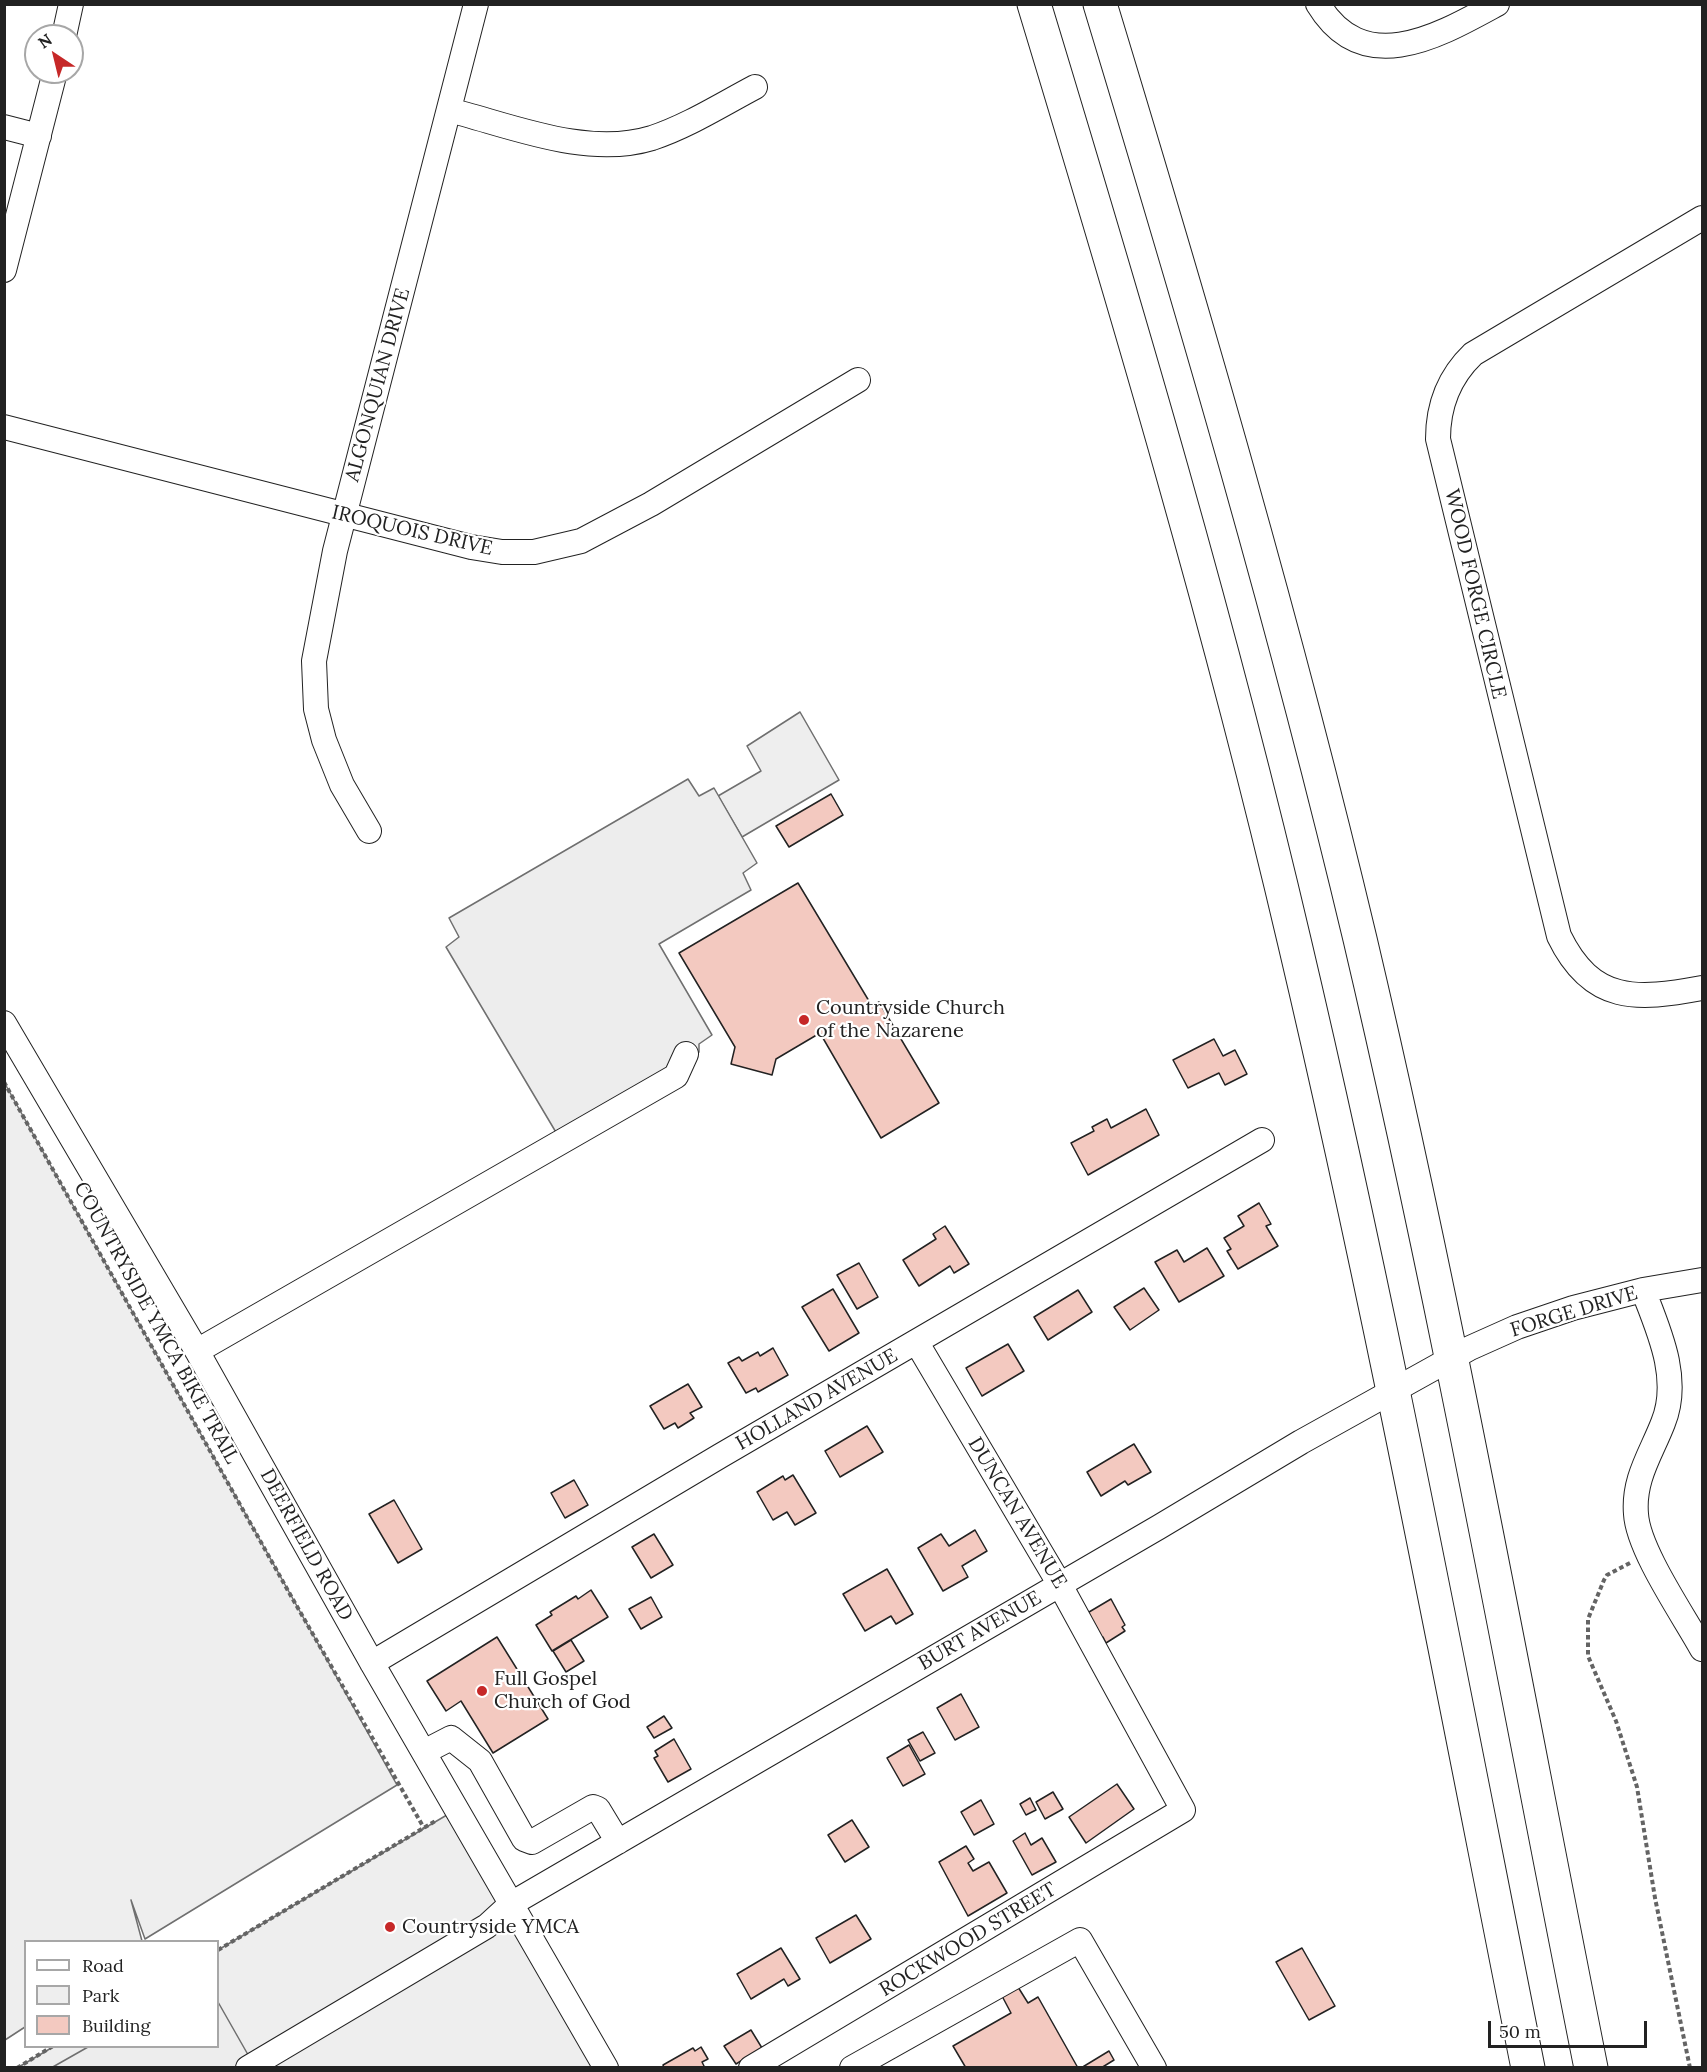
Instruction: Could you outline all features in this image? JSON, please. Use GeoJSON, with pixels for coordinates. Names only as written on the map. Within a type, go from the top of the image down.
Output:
{"type":"FeatureCollection","features":[{"type":"Feature","properties":{"kind":"highway"},"geometry":{"type":"LineString","coordinates":[[1035,4],[1120,286],[1227,672],[1314,1027],[1393,1390],[1528,2067]]}},
{"type":"Feature","properties":{"kind":"highway"},"geometry":{"type":"LineString","coordinates":[[1100,4],[1200,337],[1314,754],[1387,1061],[1450,1359],[1592,2067]]}},
{"type":"Feature","properties":{"kind":"street"},"geometry":{"type":"LineString","coordinates":[[67,24],[71,4]]}},
{"type":"Feature","properties":{"kind":"street","name":"ALGONQUIAN DRIVE"},"geometry":{"type":"LineString","coordinates":[[369,831],[342,785],[324,740],[316,709],[313,677],[321,614],[476,4]]}},
{"type":"Feature","properties":{"kind":"street"},"geometry":{"type":"LineString","coordinates":[[1318,4],[1333,24],[1360,42],[1392,46],[1423,41],[1497,4]]}},
{"type":"Feature","properties":{"kind":"street"},"geometry":{"type":"LineString","coordinates":[[4,270],[52,84]]}},
{"type":"Feature","properties":{"kind":"street"},"geometry":{"type":"LineString","coordinates":[[450,110],[582,142],[624,142],[651,138],[682,126],[755,87]]}},
{"type":"Feature","properties":{"kind":"street"},"geometry":{"type":"LineString","coordinates":[[4,127],[39,136]]}},
{"type":"Feature","properties":{"kind":"street","name":"WOOD FORGE CIRCLE"},"geometry":{"type":"LineString","coordinates":[[1702,218],[1473,354],[1453,377],[1445,392],[1438,423],[1438,439],[1489,657],[1559,936],[1575,963],[1586,974],[1614,991],[1645,997],[1702,988]]}},
{"type":"Feature","properties":{"kind":"street","name":"IROQUOIS DRIVE"},"geometry":{"type":"LineString","coordinates":[[4,427],[471,547],[502,552],[550,549],[580,541],[651,504],[858,380]]}},
{"type":"Feature","properties":{"kind":"street","name":"DEERFIELD ROAD"},"geometry":{"type":"LineString","coordinates":[[4,1023],[197,1351],[372,1663],[606,2067]]}},
{"type":"Feature","properties":{"kind":"street"},"geometry":{"type":"LineString","coordinates":[[197,1351],[676,1076],[686,1054]]}},
{"type":"Feature","properties":{"kind":"street","name":"HOLLAND AVENUE"},"geometry":{"type":"LineString","coordinates":[[372,1663],[1262,1140]]}},
{"type":"Feature","properties":{"kind":"street","name":"FORGE DRIVE"},"geometry":{"type":"LineString","coordinates":[[1450,1359],[1517,1327],[1572,1308],[1643,1290],[1702,1280]]}},
{"type":"Feature","properties":{"kind":"street"},"geometry":{"type":"LineString","coordinates":[[1643,1290],[1663,1342],[1669,1374],[1668,1406],[1664,1422],[1638,1481],[1637,1521],[1649,1553],[1702,1649]]}},
{"type":"Feature","properties":{"kind":"street","name":"DUNCAN AVENUE"},"geometry":{"type":"LineString","coordinates":[[916,1343],[1060,1585],[1184,1810]]}},
{"type":"Feature","properties":{"kind":"street","name":"BURT AVENUE"},"geometry":{"type":"LineString","coordinates":[[248,2067],[487,1926],[511,1904],[1393,1390],[1450,1359]]}},
{"type":"Feature","properties":{"kind":"street"},"geometry":{"type":"LineString","coordinates":[[424,1752],[451,1738],[480,1761],[524,1839],[532,1842],[593,1807],[598,1809],[618,1842]]}},
{"type":"Feature","properties":{"kind":"street","name":"ROCKWOOD STREET"},"geometry":{"type":"LineString","coordinates":[[751,2067],[1184,1810]]}},
{"type":"Feature","properties":{"kind":"street"},"geometry":{"type":"LineString","coordinates":[[852,2067],[1080,1940],[1154,2067]]}},
{"type":"Feature","properties":{"kind":"path","name":"COUNTRYSIDE YMCA BIKE TRAIL"},"geometry":{"type":"LineString","coordinates":[[4,1082],[424,1828]]}},
{"type":"Feature","properties":{"kind":"path"},"geometry":{"type":"LineString","coordinates":[[1649,1553],[1607,1575],[1588,1619],[1588,1656],[1616,1721],[1637,1787],[1655,1898],[1690,2067]]}},
{"type":"Feature","properties":{"kind":"path"},"geometry":{"type":"LineString","coordinates":[[219,1949],[444,1816]]}},
{"type":"Feature","properties":{"kind":"path"},"geometry":{"type":"LineString","coordinates":[[17,2067],[50,2048]]}},
{"type":"Feature","properties":{"kind":"green space"},"geometry":{"type":"Polygon","coordinates":[[[800,712],[839,780],[742,837],[718,796],[761,771],[747,746],[800,712]]]}},
{"type":"Feature","properties":{"kind":"green space"},"geometry":{"type":"Polygon","coordinates":[[[4,1082],[397,1785],[145,1939],[131,1900],[142,1940],[24,1940],[24,2028],[5,2040],[4,1082]]]}},
{"type":"Feature","properties":{"kind":"green space","name":"Countryside YMCA"},"geometry":{"type":"Polygon","coordinates":[[[457,1809],[606,2068],[17,2068],[51,2048],[219,2048],[219,1949],[457,1809]]]}},
{"type":"Feature","properties":{"kind":"shaded area"},"geometry":{"type":"Polygon","coordinates":[[[688,779],[699,796],[714,788],[757,863],[743,873],[751,890],[659,944],[712,1035],[699,1044],[699,1052],[557,1134],[446,947],[459,937],[449,918],[688,779]]]}},
{"type":"Feature","properties":{"kind":"shaded area"},"geometry":{"type":"Polygon","coordinates":[[[219,2004],[255,2067],[51,2068],[86,2048],[219,2048],[219,2004]]]}},
{"type":"Feature","properties":{"kind":"building"},"geometry":{"type":"Polygon","coordinates":[[[831,794],[843,815],[789,847],[776,826],[831,794]]]}},
{"type":"Feature","properties":{"kind":"building","name":"Countryside Church of the Nazarene"},"geometry":{"type":"Polygon","coordinates":[[[798,883],[872,1006],[879,1002],[939,1103],[881,1138],[820,1033],[776,1059],[772,1075],[731,1064],[735,1047],[679,953],[798,883]]]}},
{"type":"Feature","properties":{"kind":"building"},"geometry":{"type":"Polygon","coordinates":[[[1214,1039],[1223,1056],[1235,1050],[1247,1074],[1225,1085],[1219,1073],[1188,1088],[1173,1060],[1214,1039]]]}},
{"type":"Feature","properties":{"kind":"building"},"geometry":{"type":"Polygon","coordinates":[[[1146,1109],[1159,1135],[1088,1175],[1071,1143],[1094,1131],[1092,1127],[1107,1119],[1111,1128],[1146,1109]]]}},
{"type":"Feature","properties":{"kind":"building"},"geometry":{"type":"Polygon","coordinates":[[[1259,1203],[1271,1224],[1266,1226],[1278,1246],[1238,1269],[1227,1251],[1231,1249],[1224,1238],[1244,1226],[1238,1216],[1259,1203]]]}},
{"type":"Feature","properties":{"kind":"building"},"geometry":{"type":"Polygon","coordinates":[[[945,1226],[969,1264],[954,1273],[950,1266],[919,1286],[903,1260],[936,1239],[933,1234],[945,1226]]]}},
{"type":"Feature","properties":{"kind":"building"},"geometry":{"type":"Polygon","coordinates":[[[1207,1248],[1224,1276],[1179,1302],[1155,1262],[1177,1250],[1184,1262],[1207,1248]]]}},
{"type":"Feature","properties":{"kind":"building"},"geometry":{"type":"Polygon","coordinates":[[[859,1263],[878,1297],[857,1309],[837,1275],[859,1263]]]}},
{"type":"Feature","properties":{"kind":"building"},"geometry":{"type":"Polygon","coordinates":[[[1144,1288],[1159,1310],[1130,1330],[1114,1307],[1144,1288]]]}},
{"type":"Feature","properties":{"kind":"building"},"geometry":{"type":"Polygon","coordinates":[[[833,1289],[859,1333],[829,1351],[802,1307],[833,1289]]]}},
{"type":"Feature","properties":{"kind":"building"},"geometry":{"type":"Polygon","coordinates":[[[1078,1290],[1092,1312],[1048,1340],[1034,1317],[1078,1290]]]}},
{"type":"Feature","properties":{"kind":"building"},"geometry":{"type":"Polygon","coordinates":[[[1008,1344],[1024,1371],[982,1396],[966,1368],[1008,1344]]]}},
{"type":"Feature","properties":{"kind":"building"},"geometry":{"type":"Polygon","coordinates":[[[773,1348],[788,1375],[758,1392],[756,1388],[746,1393],[728,1363],[739,1357],[742,1361],[758,1352],[760,1356],[773,1348]]]}},
{"type":"Feature","properties":{"kind":"building"},"geometry":{"type":"Polygon","coordinates":[[[688,1384],[702,1407],[690,1413],[694,1418],[678,1428],[675,1423],[664,1429],[650,1406],[688,1384]]]}},
{"type":"Feature","properties":{"kind":"building"},"geometry":{"type":"Polygon","coordinates":[[[867,1426],[883,1452],[840,1477],[825,1451],[867,1426]]]}},
{"type":"Feature","properties":{"kind":"building"},"geometry":{"type":"Polygon","coordinates":[[[1134,1444],[1151,1472],[1128,1485],[1125,1481],[1101,1496],[1087,1472],[1134,1444]]]}},
{"type":"Feature","properties":{"kind":"building"},"geometry":{"type":"Polygon","coordinates":[[[793,1475],[816,1513],[795,1525],[787,1512],[773,1520],[757,1492],[783,1476],[785,1480],[793,1475]]]}},
{"type":"Feature","properties":{"kind":"building"},"geometry":{"type":"Polygon","coordinates":[[[574,1480],[588,1505],[565,1518],[551,1493],[574,1480]]]}},
{"type":"Feature","properties":{"kind":"building"},"geometry":{"type":"Polygon","coordinates":[[[394,1500],[422,1549],[398,1563],[369,1514],[394,1500]]]}},
{"type":"Feature","properties":{"kind":"building"},"geometry":{"type":"Polygon","coordinates":[[[975,1530],[987,1551],[962,1566],[968,1577],[943,1591],[918,1548],[941,1534],[949,1546],[975,1530]]]}},
{"type":"Feature","properties":{"kind":"building"},"geometry":{"type":"Polygon","coordinates":[[[654,1534],[673,1565],[651,1578],[632,1547],[654,1534]]]}},
{"type":"Feature","properties":{"kind":"building"},"geometry":{"type":"Polygon","coordinates":[[[887,1569],[913,1614],[896,1624],[891,1616],[865,1631],[843,1594],[887,1569]]]}},
{"type":"Feature","properties":{"kind":"building"},"geometry":{"type":"Polygon","coordinates":[[[591,1590],[608,1617],[552,1651],[536,1625],[552,1615],[550,1612],[576,1596],[578,1599],[591,1590]]]}},
{"type":"Feature","properties":{"kind":"building"},"geometry":{"type":"Polygon","coordinates":[[[651,1597],[662,1617],[641,1629],[629,1609],[651,1597]]]}},
{"type":"Feature","properties":{"kind":"building"},"geometry":{"type":"Polygon","coordinates":[[[1111,1599],[1125,1625],[1122,1627],[1125,1631],[1106,1643],[1103,1637],[1099,1640],[1084,1615],[1111,1599]]]}},
{"type":"Feature","properties":{"kind":"building","name":"Full Gospel Church of God"},"geometry":{"type":"Polygon","coordinates":[[[497,1637],[548,1719],[493,1753],[461,1701],[446,1711],[427,1681],[497,1637]]]}},
{"type":"Feature","properties":{"kind":"building"},"geometry":{"type":"Polygon","coordinates":[[[571,1640],[584,1661],[566,1672],[553,1651],[571,1640]]]}},
{"type":"Feature","properties":{"kind":"building"},"geometry":{"type":"Polygon","coordinates":[[[961,1694],[979,1727],[955,1740],[937,1708],[961,1694]]]}},
{"type":"Feature","properties":{"kind":"building"},"geometry":{"type":"Polygon","coordinates":[[[664,1716],[672,1728],[654,1738],[647,1727],[664,1716]]]}},
{"type":"Feature","properties":{"kind":"building"},"geometry":{"type":"Polygon","coordinates":[[[923,1732],[935,1753],[920,1761],[908,1740],[923,1732]]]}},
{"type":"Feature","properties":{"kind":"building"},"geometry":{"type":"Polygon","coordinates":[[[674,1739],[691,1769],[668,1782],[654,1758],[658,1756],[655,1751],[674,1739]]]}},
{"type":"Feature","properties":{"kind":"building"},"geometry":{"type":"Polygon","coordinates":[[[909,1745],[925,1774],[903,1786],[887,1758],[909,1745]]]}},
{"type":"Feature","properties":{"kind":"building"},"geometry":{"type":"Polygon","coordinates":[[[1117,1784],[1134,1809],[1086,1843],[1069,1817],[1117,1784]]]}},
{"type":"Feature","properties":{"kind":"building"},"geometry":{"type":"Polygon","coordinates":[[[1053,1792],[1063,1809],[1045,1819],[1036,1802],[1053,1792]]]}},
{"type":"Feature","properties":{"kind":"building"},"geometry":{"type":"Polygon","coordinates":[[[1030,1798],[1036,1810],[1026,1815],[1020,1804],[1030,1798]]]}},
{"type":"Feature","properties":{"kind":"building"},"geometry":{"type":"Polygon","coordinates":[[[981,1800],[994,1824],[974,1835],[961,1812],[981,1800]]]}},
{"type":"Feature","properties":{"kind":"building"},"geometry":{"type":"Polygon","coordinates":[[[852,1820],[869,1847],[845,1862],[828,1835],[852,1820]]]}},
{"type":"Feature","properties":{"kind":"building"},"geometry":{"type":"Polygon","coordinates":[[[1025,1833],[1031,1845],[1042,1838],[1056,1862],[1032,1875],[1013,1841],[1025,1833]]]}},
{"type":"Feature","properties":{"kind":"building"},"geometry":{"type":"Polygon","coordinates":[[[966,1846],[974,1859],[968,1863],[973,1871],[989,1862],[1007,1893],[968,1916],[939,1862],[966,1846]]]}},
{"type":"Feature","properties":{"kind":"building"},"geometry":{"type":"Polygon","coordinates":[[[856,1915],[871,1939],[830,1963],[816,1938],[856,1915]]]}},
{"type":"Feature","properties":{"kind":"building"},"geometry":{"type":"Polygon","coordinates":[[[781,1948],[800,1979],[788,1986],[784,1979],[751,1999],[737,1974],[781,1948]]]}},
{"type":"Feature","properties":{"kind":"building"},"geometry":{"type":"Polygon","coordinates":[[[1302,1948],[1335,2006],[1309,2020],[1276,1962],[1302,1948]]]}},
{"type":"Feature","properties":{"kind":"building"},"geometry":{"type":"Polygon","coordinates":[[[1018,1987],[1028,2003],[1038,1997],[1078,2068],[966,2068],[953,2046],[1011,2013],[1002,1996],[1018,1987]]]}},
{"type":"Feature","properties":{"kind":"building"},"geometry":{"type":"Polygon","coordinates":[[[751,2030],[762,2048],[736,2064],[724,2046],[751,2030]]]}},
{"type":"Feature","properties":{"kind":"building"},"geometry":{"type":"Polygon","coordinates":[[[701,2047],[708,2059],[702,2062],[705,2068],[664,2068],[663,2065],[693,2048],[695,2051],[701,2047]]]}},
{"type":"Feature","properties":{"kind":"building"},"geometry":{"type":"Polygon","coordinates":[[[1109,2051],[1114,2060],[1101,2068],[1081,2068],[1109,2051]]]}},
{"type":"Feature","properties":{"kind":"place","name":"Countryside Church of the Nazarene"},"geometry":{"type":"Point","coordinates":[804,1020]}},
{"type":"Feature","properties":{"kind":"place","name":"Full Gospel Church of God"},"geometry":{"type":"Point","coordinates":[482,1691]}},
{"type":"Feature","properties":{"kind":"place","name":"Countryside YMCA"},"geometry":{"type":"Point","coordinates":[390,1927]}}]}
